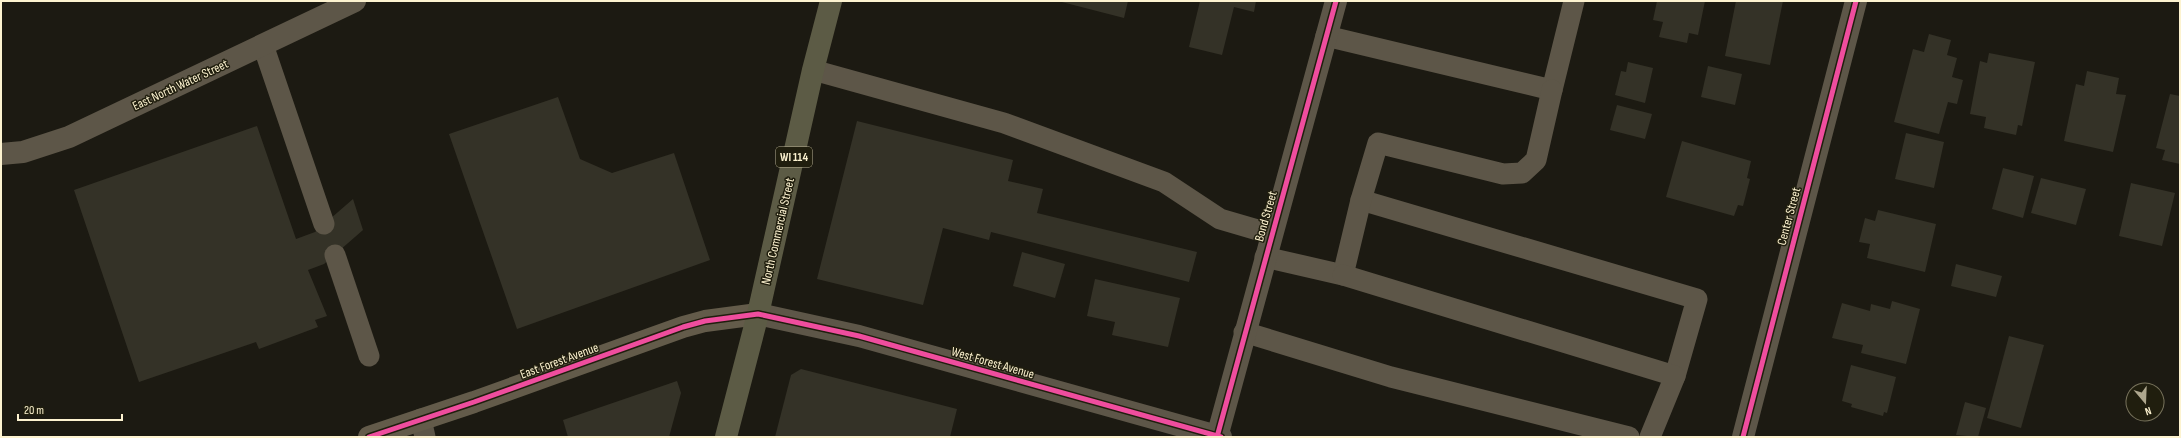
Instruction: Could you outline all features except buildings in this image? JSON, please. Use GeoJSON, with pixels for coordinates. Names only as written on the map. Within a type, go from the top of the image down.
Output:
{"type":"FeatureCollection","features":[{"type":"Feature","properties":{"kind":"main road","name":"North Commercial Street"},"geometry":{"type":"LineString","coordinates":[[726,437],[758,314],[813,70],[831,1]]}},
{"type":"Feature","properties":{"kind":"street","name":"East North Water Street"},"geometry":{"type":"LineString","coordinates":[[1,154],[23,152],[69,137],[355,1]]}},
{"type":"Feature","properties":{"kind":"street","name":"Bond Street"},"geometry":{"type":"LineString","coordinates":[[1219,437],[1244,332],[1302,129],[1336,1]]}},
{"type":"Feature","properties":{"kind":"street","name":"Center Street"},"geometry":{"type":"LineString","coordinates":[[1743,437],[1856,1]]}},
{"type":"Feature","properties":{"kind":"street","name":"East Forest Avenue"},"geometry":{"type":"LineString","coordinates":[[369,437],[423,428],[683,327],[705,321],[758,314]]}},
{"type":"Feature","properties":{"kind":"street","name":"West Forest Avenue"},"geometry":{"type":"LineString","coordinates":[[758,314],[859,336],[1219,437]]}},
{"type":"Feature","properties":{"kind":"lane"},"geometry":{"type":"LineString","coordinates":[[1343,275],[1361,200],[1378,143],[1503,174],[1522,173],[1536,160],[1574,1]]}},
{"type":"Feature","properties":{"kind":"lane"},"geometry":{"type":"LineString","coordinates":[[1326,36],[1552,90]]}},
{"type":"Feature","properties":{"kind":"lane"},"geometry":{"type":"LineString","coordinates":[[263,45],[324,224]]}},
{"type":"Feature","properties":{"kind":"lane"},"geometry":{"type":"LineString","coordinates":[[813,70],[1004,123],[1164,182],[1220,219],[1271,234]]}},
{"type":"Feature","properties":{"kind":"lane"},"geometry":{"type":"LineString","coordinates":[[1361,200],[1697,299],[1675,376],[1650,437]]}},
{"type":"Feature","properties":{"kind":"lane"},"geometry":{"type":"LineString","coordinates":[[335,255],[369,356]]}},
{"type":"Feature","properties":{"kind":"lane"},"geometry":{"type":"LineString","coordinates":[[1265,258],[1343,275],[1675,376]]}},
{"type":"Feature","properties":{"kind":"lane"},"geometry":{"type":"LineString","coordinates":[[1244,332],[1391,377],[1629,437]]}},
{"type":"Feature","properties":{"kind":"cycle path"},"geometry":{"type":"LineString","coordinates":[[1217,437],[1336,1]]}},
{"type":"Feature","properties":{"kind":"cycle path"},"geometry":{"type":"LineString","coordinates":[[1743,437],[1856,1]]}},
{"type":"Feature","properties":{"kind":"cycle path"},"geometry":{"type":"LineString","coordinates":[[369,437],[474,402],[683,327],[705,321],[758,314],[859,336],[1221,437]]}}]}
